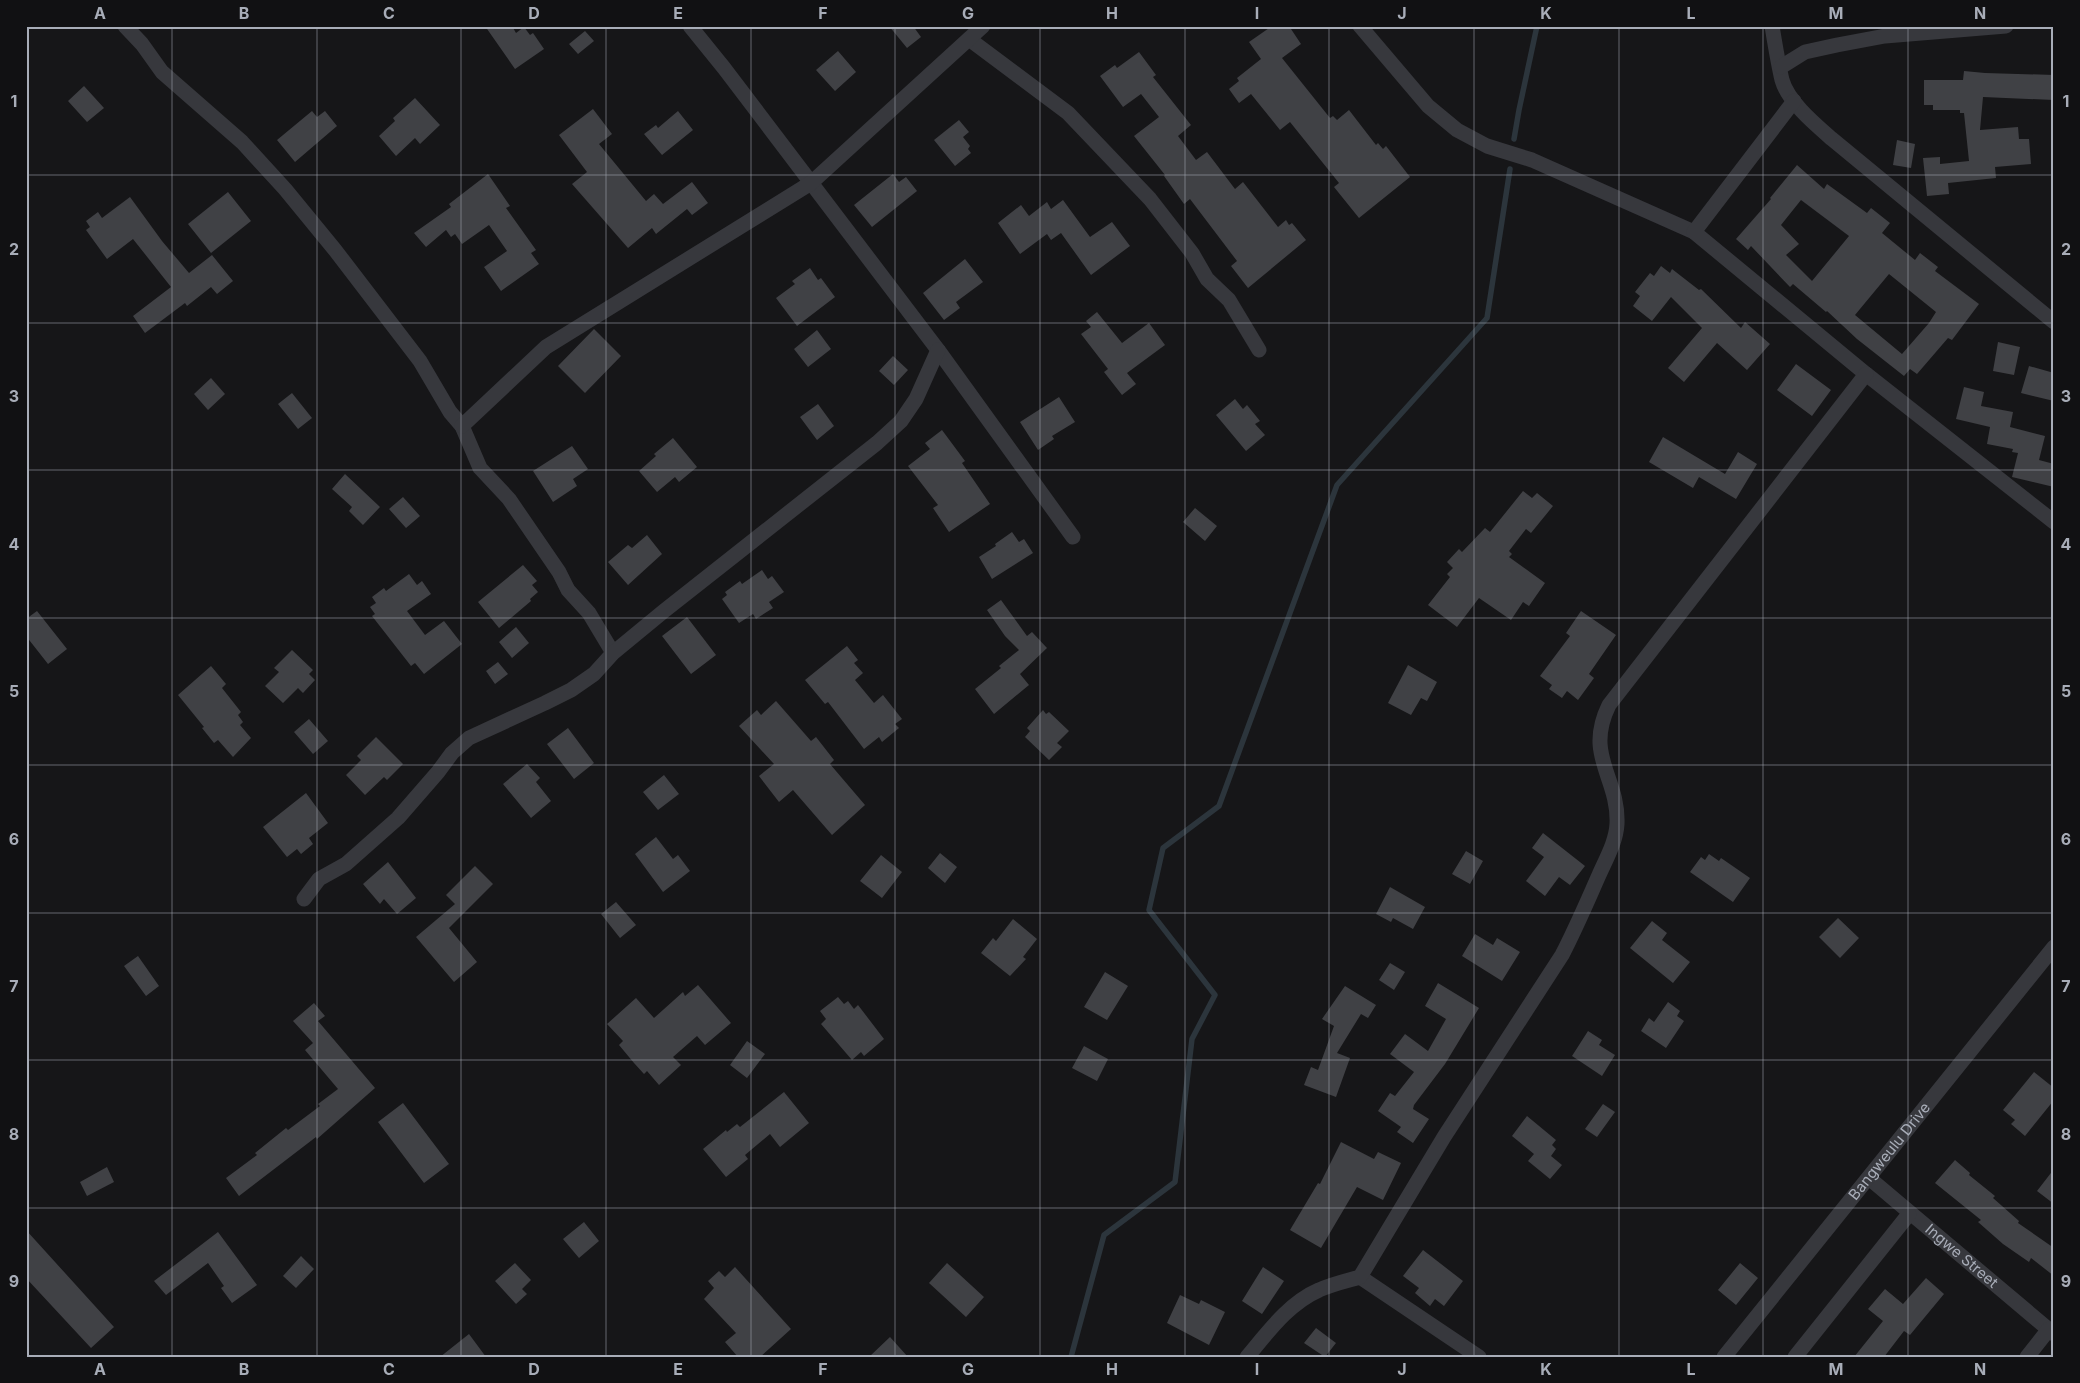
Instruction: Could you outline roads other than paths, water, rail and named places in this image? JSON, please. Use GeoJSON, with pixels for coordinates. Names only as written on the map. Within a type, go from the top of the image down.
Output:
{"type":"FeatureCollection","features":[{"type":"Feature","properties":{"kind":"street"},"geometry":{"type":"LineString","coordinates":[[125,26],[142,44],[162,72],[242,142],[285,189],[405,341],[440,392],[450,412],[462,426],[480,468],[508,499],[559,572],[568,590],[589,613],[613,653]]}},
{"type":"Feature","properties":{"kind":"street"},"geometry":{"type":"LineString","coordinates":[[690,26],[938,350],[1073,537]]}},
{"type":"Feature","properties":{"kind":"street"},"geometry":{"type":"LineString","coordinates":[[462,426],[546,347],[811,182],[983,26]]}},
{"type":"Feature","properties":{"kind":"street"},"geometry":{"type":"LineString","coordinates":[[1360,26],[1428,106],[1457,130],[1487,146],[1532,160],[1694,232],[1866,374],[2054,522]]}},
{"type":"Feature","properties":{"kind":"street"},"geometry":{"type":"LineString","coordinates":[[1772,26],[1781,67],[1782,81],[1794,101],[1810,120],[2054,322]]}},
{"type":"Feature","properties":{"kind":"street"},"geometry":{"type":"LineString","coordinates":[[1781,67],[1805,52],[1837,44],[1885,36],[2006,26]]}},
{"type":"Feature","properties":{"kind":"street"},"geometry":{"type":"LineString","coordinates":[[969,39],[1068,113],[1150,199],[1192,253],[1207,280],[1229,300],[1259,350]]}},
{"type":"Feature","properties":{"kind":"street"},"geometry":{"type":"LineString","coordinates":[[1694,232],[1794,101]]}},
{"type":"Feature","properties":{"kind":"street"},"geometry":{"type":"LineString","coordinates":[[304,899],[319,879],[346,864],[398,818],[452,753],[469,738],[571,690],[594,674],[613,653],[877,443],[895,427],[916,400],[938,350]]}},
{"type":"Feature","properties":{"kind":"street"},"geometry":{"type":"LineString","coordinates":[[1247,1357],[1276,1322],[1298,1303],[1318,1290],[1360,1277],[1444,1137],[1562,954],[1578,925],[1613,842],[1617,825],[1613,796],[1599,749],[1599,730],[1609,705],[1866,374]]}},
{"type":"Feature","properties":{"kind":"street","name":"Bangweulu Drive"},"geometry":{"type":"LineString","coordinates":[[1724,1357],[2054,947]]}},
{"type":"Feature","properties":{"kind":"street","name":"Ingwe Street"},"geometry":{"type":"LineString","coordinates":[[1869,1178],[1909,1214],[2051,1331]]}},
{"type":"Feature","properties":{"kind":"street"},"geometry":{"type":"LineString","coordinates":[[1795,1357],[1909,1214]]}},
{"type":"Feature","properties":{"kind":"street"},"geometry":{"type":"LineString","coordinates":[[1360,1277],[1479,1357]]}},
{"type":"Feature","properties":{"kind":"street"},"geometry":{"type":"LineString","coordinates":[[2027,1357],[2051,1331]]}},
{"type":"Feature","properties":{"kind":"waterway"},"geometry":{"type":"LineString","coordinates":[[1514,139],[1537,26]]}},
{"type":"Feature","properties":{"kind":"waterway"},"geometry":{"type":"LineString","coordinates":[[1071,1357],[1104,1235],[1175,1182],[1192,1039],[1215,995],[1149,910],[1163,848],[1219,806],[1337,485],[1487,318],[1510,169]]}}]}
